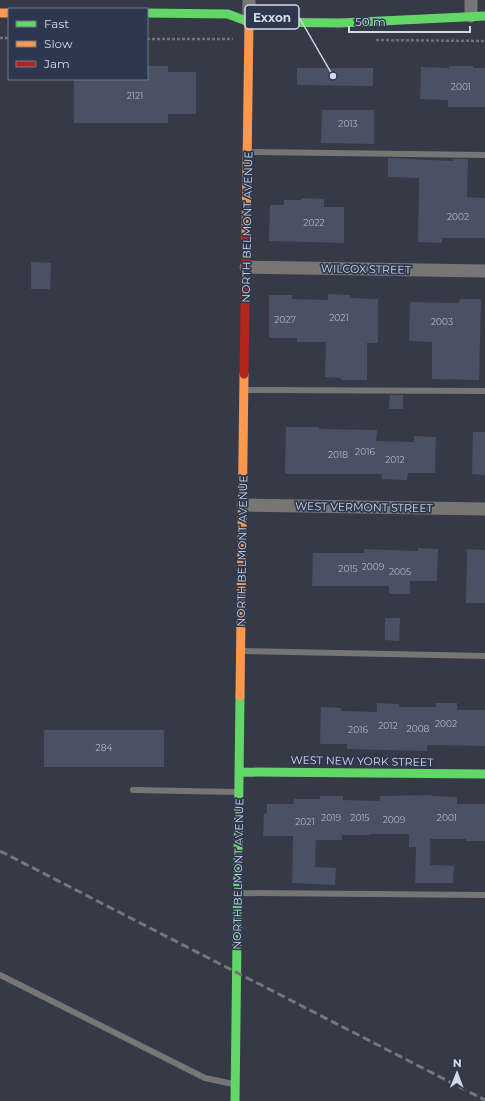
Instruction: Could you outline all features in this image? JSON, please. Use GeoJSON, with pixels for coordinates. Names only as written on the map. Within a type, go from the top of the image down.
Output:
{"type":"FeatureCollection","features":[{"type":"Feature","properties":{"kind":"main road"},"geometry":{"type":"LineString","coordinates":[[148,13],[228,14],[249,22],[340,23],[485,16]]}},
{"type":"Feature","properties":{"kind":"main road","name":"NORTH BELMONT AVENUE"},"geometry":{"type":"LineString","coordinates":[[235,1101],[249,22]]}},
{"type":"Feature","properties":{"kind":"main road","name":"WEST NEW YORK STREET"},"geometry":{"type":"LineString","coordinates":[[240,772],[485,774]]}},
{"type":"Feature","properties":{"kind":"street","name":"NORTH BELMONT AVENUE"},"geometry":{"type":"LineString","coordinates":[[249,0],[249,22]]}},
{"type":"Feature","properties":{"kind":"street"},"geometry":{"type":"LineString","coordinates":[[471,0],[471,16]]}},
{"type":"Feature","properties":{"kind":"street","name":"WILCOX STREET"},"geometry":{"type":"LineString","coordinates":[[246,267],[485,271]]}},
{"type":"Feature","properties":{"kind":"street","name":"WEST VERMONT STREET"},"geometry":{"type":"LineString","coordinates":[[243,505],[485,509]]}},
{"type":"Feature","properties":{"kind":"lane"},"geometry":{"type":"LineString","coordinates":[[248,152],[485,155]]}},
{"type":"Feature","properties":{"kind":"lane"},"geometry":{"type":"LineString","coordinates":[[244,390],[485,391]]}},
{"type":"Feature","properties":{"kind":"lane"},"geometry":{"type":"LineString","coordinates":[[241,651],[485,656]]}},
{"type":"Feature","properties":{"kind":"lane"},"geometry":{"type":"LineString","coordinates":[[133,790],[239,792]]}},
{"type":"Feature","properties":{"kind":"lane"},"geometry":{"type":"LineString","coordinates":[[238,893],[485,895]]}},
{"type":"Feature","properties":{"kind":"lane"},"geometry":{"type":"LineString","coordinates":[[0,975],[205,1078],[235,1084]]}},
{"type":"Feature","properties":{"kind":"path"},"geometry":{"type":"LineString","coordinates":[[148,39],[228,39]]}},
{"type":"Feature","properties":{"kind":"path"},"geometry":{"type":"LineString","coordinates":[[390,40],[485,41]]}},
{"type":"Feature","properties":{"kind":"building"},"geometry":{"type":"Polygon","coordinates":[[[148,66],[168,66],[168,72],[196,72],[196,114],[168,114],[168,123],[74,123],[74,80],[148,80],[148,66]]]}},
{"type":"Feature","properties":{"kind":"building"},"geometry":{"type":"Polygon","coordinates":[[[449,66],[474,66],[473,68],[485,68],[485,107],[448,107],[448,100],[420,99],[421,67],[449,68],[449,66]]]}},
{"type":"Feature","properties":{"kind":"building"},"geometry":{"type":"Polygon","coordinates":[[[297,68],[373,68],[373,86],[297,85],[297,68]]]}},
{"type":"Feature","properties":{"kind":"building"},"geometry":{"type":"Polygon","coordinates":[[[322,110],[374,110],[374,144],[321,143],[322,110]]]}},
{"type":"Feature","properties":{"kind":"building"},"geometry":{"type":"Polygon","coordinates":[[[388,158],[453,161],[453,159],[468,159],[467,197],[485,198],[485,238],[442,238],[442,243],[418,242],[419,178],[388,177],[388,158]]]}},
{"type":"Feature","properties":{"kind":"building"},"geometry":{"type":"Polygon","coordinates":[[[301,198],[324,199],[324,207],[344,207],[344,243],[269,241],[270,205],[284,205],[284,200],[301,200],[301,198]]]}},
{"type":"Feature","properties":{"kind":"building"},"geometry":{"type":"Polygon","coordinates":[[[31,262],[51,263],[50,289],[31,289],[31,262]]]}},
{"type":"Feature","properties":{"kind":"building"},"geometry":{"type":"Polygon","coordinates":[[[328,294],[350,295],[350,298],[378,299],[378,343],[367,343],[367,380],[341,380],[341,378],[325,377],[326,342],[297,342],[297,338],[269,338],[269,295],[292,295],[292,299],[328,300],[328,294]]]}},
{"type":"Feature","properties":{"kind":"building"},"geometry":{"type":"Polygon","coordinates":[[[460,299],[481,299],[479,380],[432,379],[432,342],[409,341],[410,302],[459,303],[460,299]]]}},
{"type":"Feature","properties":{"kind":"building"},"geometry":{"type":"Polygon","coordinates":[[[390,395],[403,395],[403,409],[389,409],[390,395]]]}},
{"type":"Feature","properties":{"kind":"building"},"geometry":{"type":"Polygon","coordinates":[[[286,427],[377,430],[376,441],[414,442],[414,436],[436,437],[435,473],[408,473],[407,480],[382,479],[382,474],[285,474],[286,427]]]}},
{"type":"Feature","properties":{"kind":"building"},"geometry":{"type":"Polygon","coordinates":[[[473,432],[485,432],[485,475],[472,474],[473,432]]]}},
{"type":"Feature","properties":{"kind":"building"},"geometry":{"type":"Polygon","coordinates":[[[418,548],[438,549],[437,581],[410,581],[410,594],[389,594],[389,586],[312,586],[313,553],[364,553],[364,549],[418,551],[418,548]]]}},
{"type":"Feature","properties":{"kind":"building"},"geometry":{"type":"Polygon","coordinates":[[[467,549],[485,550],[485,603],[466,603],[467,549]]]}},
{"type":"Feature","properties":{"kind":"building"},"geometry":{"type":"Polygon","coordinates":[[[385,618],[400,618],[399,641],[385,640],[385,618]]]}},
{"type":"Feature","properties":{"kind":"building"},"geometry":{"type":"Polygon","coordinates":[[[377,703],[399,704],[399,707],[436,707],[436,703],[457,703],[457,710],[485,710],[485,746],[427,745],[427,751],[347,749],[347,744],[320,744],[321,707],[341,708],[341,711],[377,712],[377,703]]]}},
{"type":"Feature","properties":{"kind":"building"},"geometry":{"type":"Polygon","coordinates":[[[44,730],[164,730],[164,767],[44,767],[44,730]]]}},
{"type":"Feature","properties":{"kind":"building"},"geometry":{"type":"Polygon","coordinates":[[[431,795],[457,797],[457,804],[485,804],[485,841],[466,841],[466,839],[430,839],[430,865],[454,866],[453,883],[415,883],[416,847],[409,847],[409,834],[370,834],[342,835],[342,840],[316,840],[315,867],[336,868],[335,885],[292,883],[293,836],[263,836],[264,814],[267,813],[267,804],[293,804],[294,799],[320,799],[320,796],[343,796],[343,800],[380,801],[380,796],[431,795]]]}},
{"type":"Feature","properties":{"kind":"railway"},"geometry":{"type":"LineString","coordinates":[[0,851],[485,1100]]}},
{"type":"Feature","properties":{"kind":"traffic: fast"},"geometry":{"type":"LineString","coordinates":[[148,13],[228,14],[249,22],[340,23],[485,16]]}},
{"type":"Feature","properties":{"kind":"traffic: fast"},"geometry":{"type":"LineString","coordinates":[[235,1101],[240,696]]}},
{"type":"Feature","properties":{"kind":"traffic: fast"},"geometry":{"type":"LineString","coordinates":[[240,772],[485,774]]}},
{"type":"Feature","properties":{"kind":"traffic: slow"},"geometry":{"type":"LineString","coordinates":[[0,13],[8,13]]}},
{"type":"Feature","properties":{"kind":"traffic: slow"},"geometry":{"type":"LineString","coordinates":[[246,238],[249,22]]}},
{"type":"Feature","properties":{"kind":"traffic: slow"},"geometry":{"type":"LineString","coordinates":[[240,696],[244,374]]}},
{"type":"Feature","properties":{"kind":"traffic: jam"},"geometry":{"type":"LineString","coordinates":[[244,374],[246,238]]}},
{"type":"Feature","properties":{"kind":"place","name":"Exxon"},"geometry":{"type":"Point","coordinates":[333,76]}}]}
